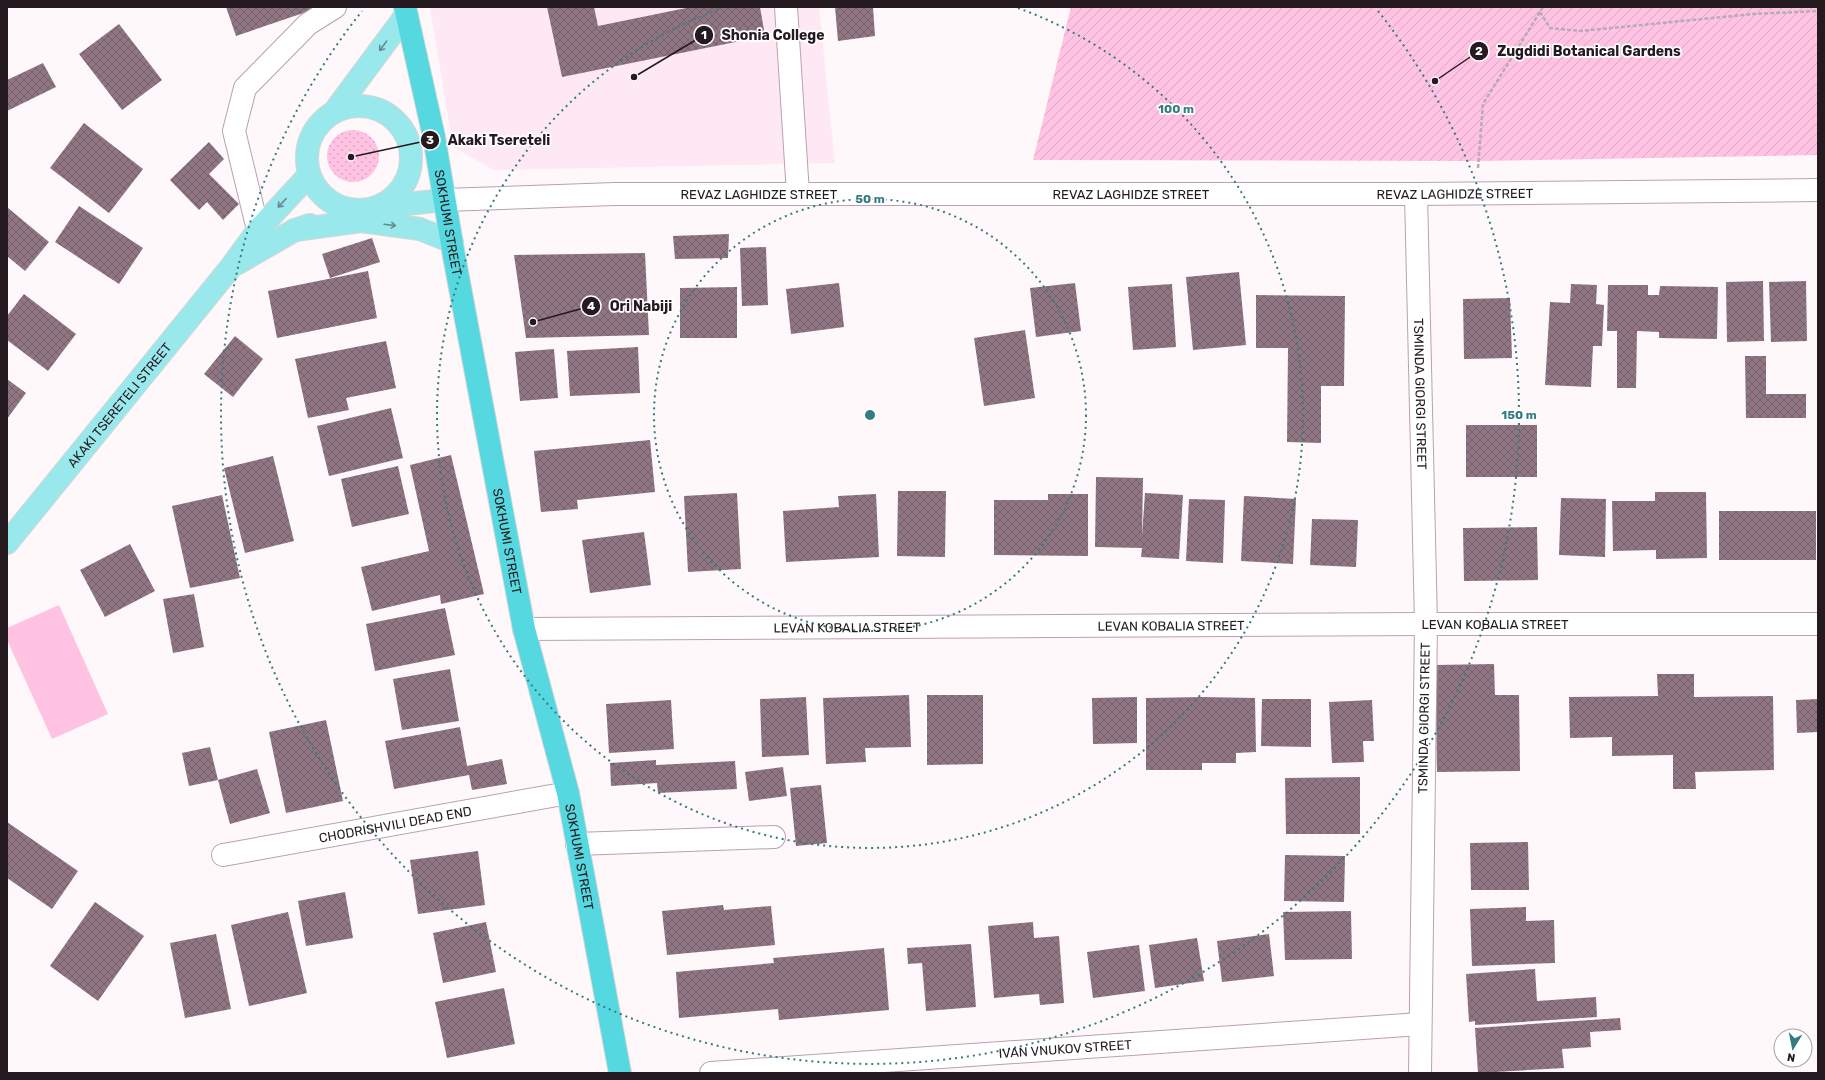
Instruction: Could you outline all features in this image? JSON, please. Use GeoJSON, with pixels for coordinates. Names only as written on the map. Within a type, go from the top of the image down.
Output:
{"type":"FeatureCollection","features":[{"type":"Feature","properties":{"kind":"highway","name":"SOKHUMI STREET"},"geometry":{"type":"LineString","coordinates":[[405,11],[434,137],[444,200],[524,629],[568,794],[620,1073]]}},
{"type":"Feature","properties":{"kind":"main road"},"geometry":{"type":"LineString","coordinates":[[356,210],[336,205],[319,193],[309,175],[306,150],[315,128],[334,112],[405,11]]}},
{"type":"Feature","properties":{"kind":"main road"},"geometry":{"type":"LineString","coordinates":[[334,112],[354,106],[375,108],[394,119],[434,137]]}},
{"type":"Feature","properties":{"kind":"main road"},"geometry":{"type":"LineString","coordinates":[[378,207],[396,195],[408,178],[411,157],[410,150],[406,136],[394,119]]}},
{"type":"Feature","properties":{"kind":"main road","name":"AKAKI TSERETELI STREET"},"geometry":{"type":"LineString","coordinates":[[7,543],[231,267],[258,230],[309,175]]}},
{"type":"Feature","properties":{"kind":"main road"},"geometry":{"type":"LineString","coordinates":[[231,267],[295,230],[356,210],[444,200]]}},
{"type":"Feature","properties":{"kind":"main road"},"geometry":{"type":"LineString","coordinates":[[295,230],[361,221],[420,229],[452,242]]}},
{"type":"Feature","properties":{"kind":"street"},"geometry":{"type":"LineString","coordinates":[[258,230],[234,131],[245,88],[308,24],[335,7]]}},
{"type":"Feature","properties":{"kind":"street"},"geometry":{"type":"LineString","coordinates":[[786,7],[798,194]]}},
{"type":"Feature","properties":{"kind":"street","name":"REVAZ LAGHIDZE STREET"},"geometry":{"type":"LineString","coordinates":[[444,200],[615,194],[1478,194],[1818,190]]}},
{"type":"Feature","properties":{"kind":"street","name":"TSMINDA GIORGI STREET"},"geometry":{"type":"LineString","coordinates":[[1416,194],[1426,624],[1420,1073]]}},
{"type":"Feature","properties":{"kind":"street","name":"LEVAN KOBALIA STREET"},"geometry":{"type":"LineString","coordinates":[[524,629],[1426,624],[1818,624]]}},
{"type":"Feature","properties":{"kind":"street","name":"CHODRISHVILI DEAD END"},"geometry":{"type":"LineString","coordinates":[[223,855],[568,794]]}},
{"type":"Feature","properties":{"kind":"street"},"geometry":{"type":"LineString","coordinates":[[577,844],[774,837]]}},
{"type":"Feature","properties":{"kind":"street","name":"IVAN VNUKOV STREET"},"geometry":{"type":"LineString","coordinates":[[711,1073],[1420,1024]]}},
{"type":"Feature","properties":{"kind":"path"},"geometry":{"type":"LineString","coordinates":[[1478,194],[1478,161],[1483,104],[1543,7]]}},
{"type":"Feature","properties":{"kind":"path"},"geometry":{"type":"LineString","coordinates":[[1540,12],[1550,28],[1581,32],[1753,14],[1818,12]]}},
{"type":"Feature","properties":{"kind":"shaded area"},"geometry":{"type":"Polygon","coordinates":[[[430,7],[819,7],[835,163],[494,170],[453,147],[430,7]]]}},
{"type":"Feature","properties":{"kind":"shaded area"},"geometry":{"type":"Polygon","coordinates":[[[1071,7],[1818,7],[1818,155],[1478,161],[1033,160],[1071,7]]]}},
{"type":"Feature","properties":{"kind":"shaded area"},"geometry":{"type":"Polygon","coordinates":[[[348,130],[358,130],[372,137],[379,151],[379,161],[372,175],[358,182],[348,182],[338,178],[331,171],[327,161],[327,151],[331,141],[338,134],[348,130]]]}},
{"type":"Feature","properties":{"kind":"shaded area"},"geometry":{"type":"Polygon","coordinates":[[[59,605],[108,714],[52,739],[7,640],[7,628],[59,605]]]}},
{"type":"Feature","properties":{"kind":"building"},"geometry":{"type":"Polygon","coordinates":[[[226,7],[321,7],[236,36],[226,7]]]}},
{"type":"Feature","properties":{"kind":"building"},"geometry":{"type":"Polygon","coordinates":[[[547,7],[594,7],[598,26],[691,7],[760,7],[765,36],[562,77],[547,7]]]}},
{"type":"Feature","properties":{"kind":"building"},"geometry":{"type":"Polygon","coordinates":[[[835,7],[873,7],[875,36],[838,41],[835,7]]]}},
{"type":"Feature","properties":{"kind":"building"},"geometry":{"type":"Polygon","coordinates":[[[119,24],[162,80],[122,110],[79,54],[119,24]]]}},
{"type":"Feature","properties":{"kind":"building"},"geometry":{"type":"Polygon","coordinates":[[[43,63],[56,87],[7,111],[7,80],[43,63]]]}},
{"type":"Feature","properties":{"kind":"building"},"geometry":{"type":"Polygon","coordinates":[[[84,123],[143,169],[109,213],[50,168],[84,123]]]}},
{"type":"Feature","properties":{"kind":"building"},"geometry":{"type":"Polygon","coordinates":[[[209,142],[224,159],[209,174],[239,204],[223,220],[207,202],[199,210],[170,180],[209,142]]]}},
{"type":"Feature","properties":{"kind":"building"},"geometry":{"type":"Polygon","coordinates":[[[79,206],[143,248],[119,284],[55,242],[79,206]]]}},
{"type":"Feature","properties":{"kind":"building"},"geometry":{"type":"Polygon","coordinates":[[[8,208],[49,242],[25,271],[7,256],[8,208]]]}},
{"type":"Feature","properties":{"kind":"building"},"geometry":{"type":"Polygon","coordinates":[[[729,234],[728,258],[675,259],[673,236],[729,234]]]}},
{"type":"Feature","properties":{"kind":"building"},"geometry":{"type":"Polygon","coordinates":[[[372,238],[380,262],[330,278],[322,254],[372,238]]]}},
{"type":"Feature","properties":{"kind":"building"},"geometry":{"type":"Polygon","coordinates":[[[766,247],[768,305],[742,306],[740,248],[766,247]]]}},
{"type":"Feature","properties":{"kind":"building"},"geometry":{"type":"Polygon","coordinates":[[[645,253],[649,335],[526,338],[514,255],[645,253]]]}},
{"type":"Feature","properties":{"kind":"building"},"geometry":{"type":"Polygon","coordinates":[[[368,271],[377,318],[277,338],[268,291],[368,271]]]}},
{"type":"Feature","properties":{"kind":"building"},"geometry":{"type":"Polygon","coordinates":[[[1239,272],[1246,345],[1193,350],[1186,277],[1239,272]]]}},
{"type":"Feature","properties":{"kind":"building"},"geometry":{"type":"Polygon","coordinates":[[[1763,281],[1764,341],[1727,342],[1726,282],[1763,281]]]}},
{"type":"Feature","properties":{"kind":"building"},"geometry":{"type":"Polygon","coordinates":[[[1806,281],[1807,341],[1771,342],[1769,282],[1806,281]]]}},
{"type":"Feature","properties":{"kind":"building"},"geometry":{"type":"Polygon","coordinates":[[[839,283],[844,327],[791,334],[786,289],[839,283]]]}},
{"type":"Feature","properties":{"kind":"building"},"geometry":{"type":"Polygon","coordinates":[[[1075,283],[1081,331],[1036,337],[1030,288],[1075,283]]]}},
{"type":"Feature","properties":{"kind":"building"},"geometry":{"type":"Polygon","coordinates":[[[1172,284],[1176,347],[1133,350],[1128,287],[1172,284]]]}},
{"type":"Feature","properties":{"kind":"building"},"geometry":{"type":"Polygon","coordinates":[[[1571,284],[1597,285],[1596,304],[1604,305],[1602,346],[1593,346],[1591,387],[1545,385],[1550,302],[1570,303],[1571,284]]]}},
{"type":"Feature","properties":{"kind":"building"},"geometry":{"type":"Polygon","coordinates":[[[1608,285],[1648,285],[1648,295],[1659,295],[1660,286],[1718,287],[1717,339],[1659,338],[1659,332],[1637,331],[1636,388],[1617,388],[1617,331],[1607,331],[1608,285]]]}},
{"type":"Feature","properties":{"kind":"building"},"geometry":{"type":"Polygon","coordinates":[[[737,287],[737,338],[680,338],[680,288],[737,287]]]}},
{"type":"Feature","properties":{"kind":"building"},"geometry":{"type":"Polygon","coordinates":[[[24,294],[76,334],[48,371],[7,340],[7,316],[24,294]]]}},
{"type":"Feature","properties":{"kind":"building"},"geometry":{"type":"Polygon","coordinates":[[[1256,295],[1345,296],[1344,386],[1321,386],[1321,443],[1287,442],[1288,348],[1256,348],[1256,295]]]}},
{"type":"Feature","properties":{"kind":"building"},"geometry":{"type":"Polygon","coordinates":[[[1510,298],[1512,358],[1464,359],[1463,299],[1510,298]]]}},
{"type":"Feature","properties":{"kind":"building"},"geometry":{"type":"Polygon","coordinates":[[[1025,330],[1035,398],[984,406],[974,338],[1025,330]]]}},
{"type":"Feature","properties":{"kind":"building"},"geometry":{"type":"Polygon","coordinates":[[[235,336],[263,359],[233,397],[204,374],[235,336]]]}},
{"type":"Feature","properties":{"kind":"building"},"geometry":{"type":"Polygon","coordinates":[[[386,341],[396,388],[346,398],[349,410],[308,418],[295,359],[386,341]]]}},
{"type":"Feature","properties":{"kind":"building"},"geometry":{"type":"Polygon","coordinates":[[[638,347],[640,393],[570,396],[567,351],[638,347]]]}},
{"type":"Feature","properties":{"kind":"building"},"geometry":{"type":"Polygon","coordinates":[[[554,349],[558,398],[520,401],[515,352],[554,349]]]}},
{"type":"Feature","properties":{"kind":"building"},"geometry":{"type":"Polygon","coordinates":[[[1745,356],[1766,356],[1766,394],[1806,394],[1806,418],[1746,418],[1745,356]]]}},
{"type":"Feature","properties":{"kind":"building"},"geometry":{"type":"Polygon","coordinates":[[[7,379],[26,393],[7,419],[7,379]]]}},
{"type":"Feature","properties":{"kind":"building"},"geometry":{"type":"Polygon","coordinates":[[[391,408],[403,458],[329,476],[317,426],[391,408]]]}},
{"type":"Feature","properties":{"kind":"building"},"geometry":{"type":"Polygon","coordinates":[[[1466,425],[1537,425],[1537,477],[1466,477],[1466,425]]]}},
{"type":"Feature","properties":{"kind":"building"},"geometry":{"type":"Polygon","coordinates":[[[650,440],[655,492],[577,500],[578,509],[541,512],[534,451],[650,440]]]}},
{"type":"Feature","properties":{"kind":"building"},"geometry":{"type":"Polygon","coordinates":[[[451,455],[484,594],[441,604],[440,595],[372,611],[361,567],[429,551],[410,465],[451,455]]]}},
{"type":"Feature","properties":{"kind":"building"},"geometry":{"type":"Polygon","coordinates":[[[273,456],[294,541],[245,553],[224,468],[273,456]]]}},
{"type":"Feature","properties":{"kind":"building"},"geometry":{"type":"Polygon","coordinates":[[[398,466],[409,514],[352,527],[341,479],[398,466]]]}},
{"type":"Feature","properties":{"kind":"building"},"geometry":{"type":"Polygon","coordinates":[[[1096,477],[1143,478],[1142,536],[1145,493],[1183,495],[1179,559],[1141,557],[1142,548],[1095,547],[1096,477]]]}},
{"type":"Feature","properties":{"kind":"building"},"geometry":{"type":"Polygon","coordinates":[[[898,491],[946,491],[945,557],[897,556],[898,491]]]}},
{"type":"Feature","properties":{"kind":"building"},"geometry":{"type":"Polygon","coordinates":[[[1655,492],[1706,492],[1707,558],[1656,559],[1656,550],[1613,551],[1612,501],[1655,501],[1655,492]]]}},
{"type":"Feature","properties":{"kind":"building"},"geometry":{"type":"Polygon","coordinates":[[[737,493],[741,569],[688,572],[684,496],[737,493]]]}},
{"type":"Feature","properties":{"kind":"building"},"geometry":{"type":"Polygon","coordinates":[[[876,494],[879,557],[786,562],[783,511],[839,507],[838,496],[876,494]]]}},
{"type":"Feature","properties":{"kind":"building"},"geometry":{"type":"Polygon","coordinates":[[[1048,494],[1088,494],[1088,556],[994,555],[994,500],[1048,500],[1048,494]]]}},
{"type":"Feature","properties":{"kind":"building"},"geometry":{"type":"Polygon","coordinates":[[[222,495],[240,578],[190,588],[172,506],[222,495]]]}},
{"type":"Feature","properties":{"kind":"building"},"geometry":{"type":"Polygon","coordinates":[[[1244,496],[1296,499],[1293,564],[1241,561],[1244,496]]]}},
{"type":"Feature","properties":{"kind":"building"},"geometry":{"type":"Polygon","coordinates":[[[1561,498],[1606,499],[1605,557],[1559,555],[1561,498]]]}},
{"type":"Feature","properties":{"kind":"building"},"geometry":{"type":"Polygon","coordinates":[[[1189,499],[1225,500],[1223,563],[1186,561],[1189,499]]]}},
{"type":"Feature","properties":{"kind":"building"},"geometry":{"type":"Polygon","coordinates":[[[1719,511],[1816,511],[1816,560],[1719,560],[1719,511]]]}},
{"type":"Feature","properties":{"kind":"building"},"geometry":{"type":"Polygon","coordinates":[[[1312,519],[1358,520],[1356,567],[1310,565],[1312,519]]]}},
{"type":"Feature","properties":{"kind":"building"},"geometry":{"type":"Polygon","coordinates":[[[1537,527],[1538,580],[1464,581],[1463,528],[1537,527]]]}},
{"type":"Feature","properties":{"kind":"building"},"geometry":{"type":"Polygon","coordinates":[[[644,532],[651,585],[590,593],[582,540],[644,532]]]}},
{"type":"Feature","properties":{"kind":"building"},"geometry":{"type":"Polygon","coordinates":[[[130,544],[155,591],[105,617],[80,570],[130,544]]]}},
{"type":"Feature","properties":{"kind":"building"},"geometry":{"type":"Polygon","coordinates":[[[194,594],[204,647],[173,653],[163,599],[194,594]]]}},
{"type":"Feature","properties":{"kind":"building"},"geometry":{"type":"Polygon","coordinates":[[[445,608],[455,655],[375,671],[366,624],[445,608]]]}},
{"type":"Feature","properties":{"kind":"building"},"geometry":{"type":"Polygon","coordinates":[[[1494,664],[1495,695],[1519,695],[1520,771],[1437,772],[1435,665],[1494,664]]]}},
{"type":"Feature","properties":{"kind":"building"},"geometry":{"type":"Polygon","coordinates":[[[450,669],[459,721],[402,730],[393,679],[450,669]]]}},
{"type":"Feature","properties":{"kind":"building"},"geometry":{"type":"Polygon","coordinates":[[[1657,674],[1694,674],[1694,697],[1773,696],[1774,770],[1695,772],[1696,789],[1673,789],[1673,755],[1612,756],[1612,737],[1570,738],[1569,697],[1658,696],[1657,674]]]}},
{"type":"Feature","properties":{"kind":"building"},"geometry":{"type":"Polygon","coordinates":[[[909,695],[911,747],[865,748],[866,762],[826,764],[823,698],[909,695]]]}},
{"type":"Feature","properties":{"kind":"building"},"geometry":{"type":"Polygon","coordinates":[[[927,695],[983,695],[983,764],[927,765],[927,695]]]}},
{"type":"Feature","properties":{"kind":"building"},"geometry":{"type":"Polygon","coordinates":[[[806,697],[809,755],[762,757],[760,699],[806,697]]]}},
{"type":"Feature","properties":{"kind":"building"},"geometry":{"type":"Polygon","coordinates":[[[1137,697],[1137,743],[1093,744],[1092,698],[1137,697]]]}},
{"type":"Feature","properties":{"kind":"building"},"geometry":{"type":"Polygon","coordinates":[[[1146,698],[1255,698],[1256,752],[1236,753],[1236,763],[1202,763],[1202,770],[1146,770],[1146,698]]]}},
{"type":"Feature","properties":{"kind":"building"},"geometry":{"type":"Polygon","coordinates":[[[1262,699],[1311,699],[1311,747],[1261,746],[1262,699]]]}},
{"type":"Feature","properties":{"kind":"building"},"geometry":{"type":"Polygon","coordinates":[[[1818,699],[1818,732],[1797,733],[1796,700],[1818,699]]]}},
{"type":"Feature","properties":{"kind":"building"},"geometry":{"type":"Polygon","coordinates":[[[671,700],[674,749],[609,753],[606,704],[671,700]]]}},
{"type":"Feature","properties":{"kind":"building"},"geometry":{"type":"Polygon","coordinates":[[[1372,700],[1374,741],[1363,741],[1364,762],[1332,763],[1329,702],[1372,700]]]}},
{"type":"Feature","properties":{"kind":"building"},"geometry":{"type":"Polygon","coordinates":[[[326,720],[343,801],[286,813],[269,732],[326,720]]]}},
{"type":"Feature","properties":{"kind":"building"},"geometry":{"type":"Polygon","coordinates":[[[460,727],[467,766],[502,759],[507,784],[472,790],[469,775],[394,789],[385,741],[460,727]]]}},
{"type":"Feature","properties":{"kind":"building"},"geometry":{"type":"Polygon","coordinates":[[[210,747],[218,780],[189,786],[182,753],[210,747]]]}},
{"type":"Feature","properties":{"kind":"building"},"geometry":{"type":"Polygon","coordinates":[[[656,760],[656,765],[735,761],[737,789],[658,793],[657,783],[611,786],[610,763],[656,760]]]}},
{"type":"Feature","properties":{"kind":"building"},"geometry":{"type":"Polygon","coordinates":[[[783,767],[787,796],[749,801],[745,772],[783,767]]]}},
{"type":"Feature","properties":{"kind":"building"},"geometry":{"type":"Polygon","coordinates":[[[257,769],[270,813],[230,824],[218,780],[257,769]]]}},
{"type":"Feature","properties":{"kind":"building"},"geometry":{"type":"Polygon","coordinates":[[[1360,777],[1360,834],[1286,834],[1285,778],[1360,777]]]}},
{"type":"Feature","properties":{"kind":"building"},"geometry":{"type":"Polygon","coordinates":[[[821,785],[827,843],[796,846],[790,788],[821,785]]]}},
{"type":"Feature","properties":{"kind":"building"},"geometry":{"type":"Polygon","coordinates":[[[7,822],[78,871],[52,909],[7,878],[7,822]]]}},
{"type":"Feature","properties":{"kind":"building"},"geometry":{"type":"Polygon","coordinates":[[[1528,842],[1529,890],[1471,890],[1470,843],[1528,842]]]}},
{"type":"Feature","properties":{"kind":"building"},"geometry":{"type":"Polygon","coordinates":[[[478,851],[485,905],[418,914],[410,860],[478,851]]]}},
{"type":"Feature","properties":{"kind":"building"},"geometry":{"type":"Polygon","coordinates":[[[1285,855],[1345,856],[1344,902],[1284,901],[1285,855]]]}},
{"type":"Feature","properties":{"kind":"building"},"geometry":{"type":"Polygon","coordinates":[[[345,892],[353,938],[306,946],[298,901],[345,892]]]}},
{"type":"Feature","properties":{"kind":"building"},"geometry":{"type":"Polygon","coordinates":[[[95,902],[144,936],[98,1001],[50,966],[95,902]]]}},
{"type":"Feature","properties":{"kind":"building"},"geometry":{"type":"Polygon","coordinates":[[[723,905],[724,910],[771,906],[775,945],[667,955],[662,911],[723,905]]]}},
{"type":"Feature","properties":{"kind":"building"},"geometry":{"type":"Polygon","coordinates":[[[1526,907],[1526,921],[1554,920],[1555,963],[1472,966],[1470,909],[1526,907]]]}},
{"type":"Feature","properties":{"kind":"building"},"geometry":{"type":"Polygon","coordinates":[[[1351,911],[1352,959],[1285,960],[1283,912],[1351,911]]]}},
{"type":"Feature","properties":{"kind":"building"},"geometry":{"type":"Polygon","coordinates":[[[288,912],[307,993],[249,1006],[231,925],[288,912]]]}},
{"type":"Feature","properties":{"kind":"building"},"geometry":{"type":"Polygon","coordinates":[[[486,922],[496,972],[443,983],[433,933],[486,922]]]}},
{"type":"Feature","properties":{"kind":"building"},"geometry":{"type":"Polygon","coordinates":[[[1033,922],[1034,938],[1059,936],[1064,1003],[1040,1005],[1039,994],[994,998],[988,926],[1033,922]]]}},
{"type":"Feature","properties":{"kind":"building"},"geometry":{"type":"Polygon","coordinates":[[[216,934],[231,1009],[185,1018],[170,943],[216,934]]]}},
{"type":"Feature","properties":{"kind":"building"},"geometry":{"type":"Polygon","coordinates":[[[1269,934],[1274,976],[1222,982],[1217,941],[1269,934]]]}},
{"type":"Feature","properties":{"kind":"building"},"geometry":{"type":"Polygon","coordinates":[[[1197,938],[1204,981],[1155,988],[1149,945],[1197,938]]]}},
{"type":"Feature","properties":{"kind":"building"},"geometry":{"type":"Polygon","coordinates":[[[971,944],[976,1007],[926,1011],[922,963],[908,964],[907,948],[971,944]]]}},
{"type":"Feature","properties":{"kind":"building"},"geometry":{"type":"Polygon","coordinates":[[[1139,945],[1145,991],[1093,998],[1087,952],[1139,945]]]}},
{"type":"Feature","properties":{"kind":"building"},"geometry":{"type":"Polygon","coordinates":[[[884,948],[889,1010],[779,1020],[778,1009],[679,1018],[676,972],[774,963],[773,958],[884,948]]]}},
{"type":"Feature","properties":{"kind":"building"},"geometry":{"type":"Polygon","coordinates":[[[1535,969],[1537,1001],[1596,997],[1597,1017],[1475,1025],[1475,1021],[1469,1022],[1466,974],[1535,969]]]}},
{"type":"Feature","properties":{"kind":"building"},"geometry":{"type":"Polygon","coordinates":[[[504,988],[515,1044],[447,1058],[435,1002],[504,988]]]}},
{"type":"Feature","properties":{"kind":"building"},"geometry":{"type":"Polygon","coordinates":[[[1620,1018],[1621,1030],[1590,1032],[1591,1047],[1562,1049],[1564,1068],[1478,1073],[1475,1028],[1620,1018]]]}},
{"type":"Feature","properties":{"kind":"place","name":"Shonia College"},"geometry":{"type":"Point","coordinates":[634,77]}},
{"type":"Feature","properties":{"kind":"place","name":"Zugdidi Botanical Gardens"},"geometry":{"type":"Point","coordinates":[1435,81]}},
{"type":"Feature","properties":{"kind":"place","name":"Akaki Tsereteli"},"geometry":{"type":"Point","coordinates":[351,157]}},
{"type":"Feature","properties":{"kind":"place","name":"Ori Nabiji"},"geometry":{"type":"Point","coordinates":[533,322]}}]}
